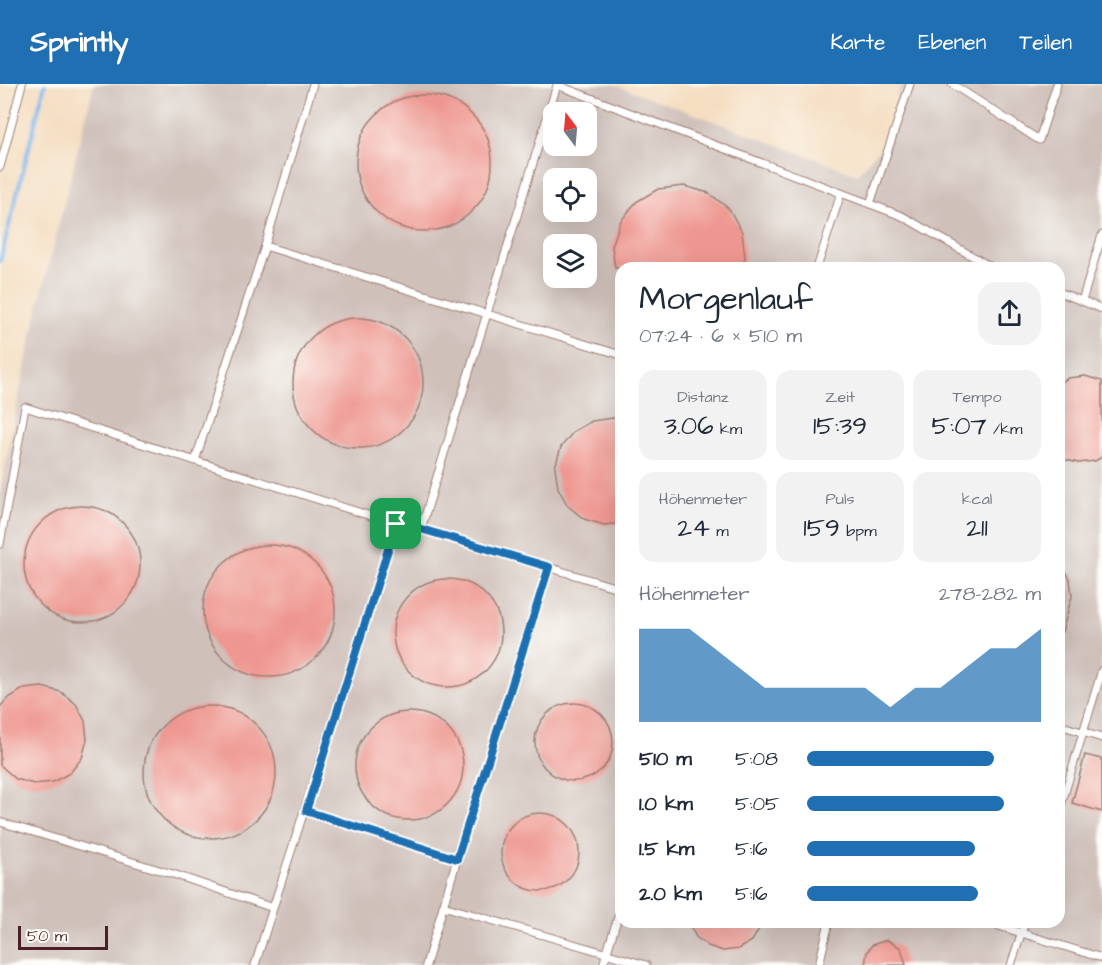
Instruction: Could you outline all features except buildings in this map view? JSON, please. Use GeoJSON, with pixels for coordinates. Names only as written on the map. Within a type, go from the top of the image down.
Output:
{"type":"FeatureCollection","features":[{"type":"Feature","properties":{"kind":"lane"},"geometry":{"type":"LineString","coordinates":[[0,167],[22,84]]}},
{"type":"Feature","properties":{"kind":"lane"},"geometry":{"type":"LineString","coordinates":[[195,461],[265,246],[313,84]]}},
{"type":"Feature","properties":{"kind":"lane"},"geometry":{"type":"LineString","coordinates":[[870,204],[910,84]]}},
{"type":"Feature","properties":{"kind":"lane"},"geometry":{"type":"LineString","coordinates":[[952,84],[1039,140],[1057,84]]}},
{"type":"Feature","properties":{"kind":"lane"},"geometry":{"type":"LineString","coordinates":[[421,529],[556,85],[902,216],[983,262]]}},
{"type":"Feature","properties":{"kind":"lane"},"geometry":{"type":"LineString","coordinates":[[819,262],[841,193]]}},
{"type":"Feature","properties":{"kind":"lane"},"geometry":{"type":"LineString","coordinates":[[1082,301],[1102,235]]}},
{"type":"Feature","properties":{"kind":"lane"},"geometry":{"type":"LineString","coordinates":[[265,246],[615,353]]}},
{"type":"Feature","properties":{"kind":"lane"},"geometry":{"type":"LineString","coordinates":[[1065,294],[1102,309]]}},
{"type":"Feature","properties":{"kind":"lane"},"geometry":{"type":"LineString","coordinates":[[0,544],[25,407],[396,524],[421,529],[615,587]]}},
{"type":"Feature","properties":{"kind":"lane"},"geometry":{"type":"LineString","coordinates":[[255,965],[396,524]]}},
{"type":"Feature","properties":{"kind":"lane"},"geometry":{"type":"LineString","coordinates":[[426,965],[549,567]]}},
{"type":"Feature","properties":{"kind":"lane"},"geometry":{"type":"LineString","coordinates":[[1065,792],[1102,670]]}},
{"type":"Feature","properties":{"kind":"lane"},"geometry":{"type":"LineString","coordinates":[[1065,727],[1102,738]]}},
{"type":"Feature","properties":{"kind":"lane"},"geometry":{"type":"LineString","coordinates":[[306,811],[457,859]]}},
{"type":"Feature","properties":{"kind":"lane"},"geometry":{"type":"LineString","coordinates":[[0,822],[176,875],[273,908]]}},
{"type":"Feature","properties":{"kind":"lane"},"geometry":{"type":"LineString","coordinates":[[443,906],[646,965]]}},
{"type":"Feature","properties":{"kind":"lane"},"geometry":{"type":"LineString","coordinates":[[603,965],[615,927]]}},
{"type":"Feature","properties":{"kind":"lane"},"geometry":{"type":"LineString","coordinates":[[819,965],[828,928]]}},
{"type":"Feature","properties":{"kind":"lane"},"geometry":{"type":"LineString","coordinates":[[1005,928],[1102,958]]}},
{"type":"Feature","properties":{"kind":"lane"},"geometry":{"type":"LineString","coordinates":[[1011,965],[1023,928]]}},
{"type":"Feature","properties":{"kind":"shaded area"},"geometry":{"type":"Polygon","coordinates":[[[94,84],[613,84],[857,174],[886,142],[900,84],[1102,84],[1102,965],[0,965],[0,495],[39,304],[94,84]]]}},
{"type":"Feature","properties":{"kind":"waterway"},"geometry":{"type":"LineString","coordinates":[[0,261],[45,84]]}},
{"type":"Feature","properties":{"kind":"route"},"geometry":{"type":"LineString","coordinates":[[396,524],[421,529],[549,567],[457,859],[306,811],[396,524]]}}]}
